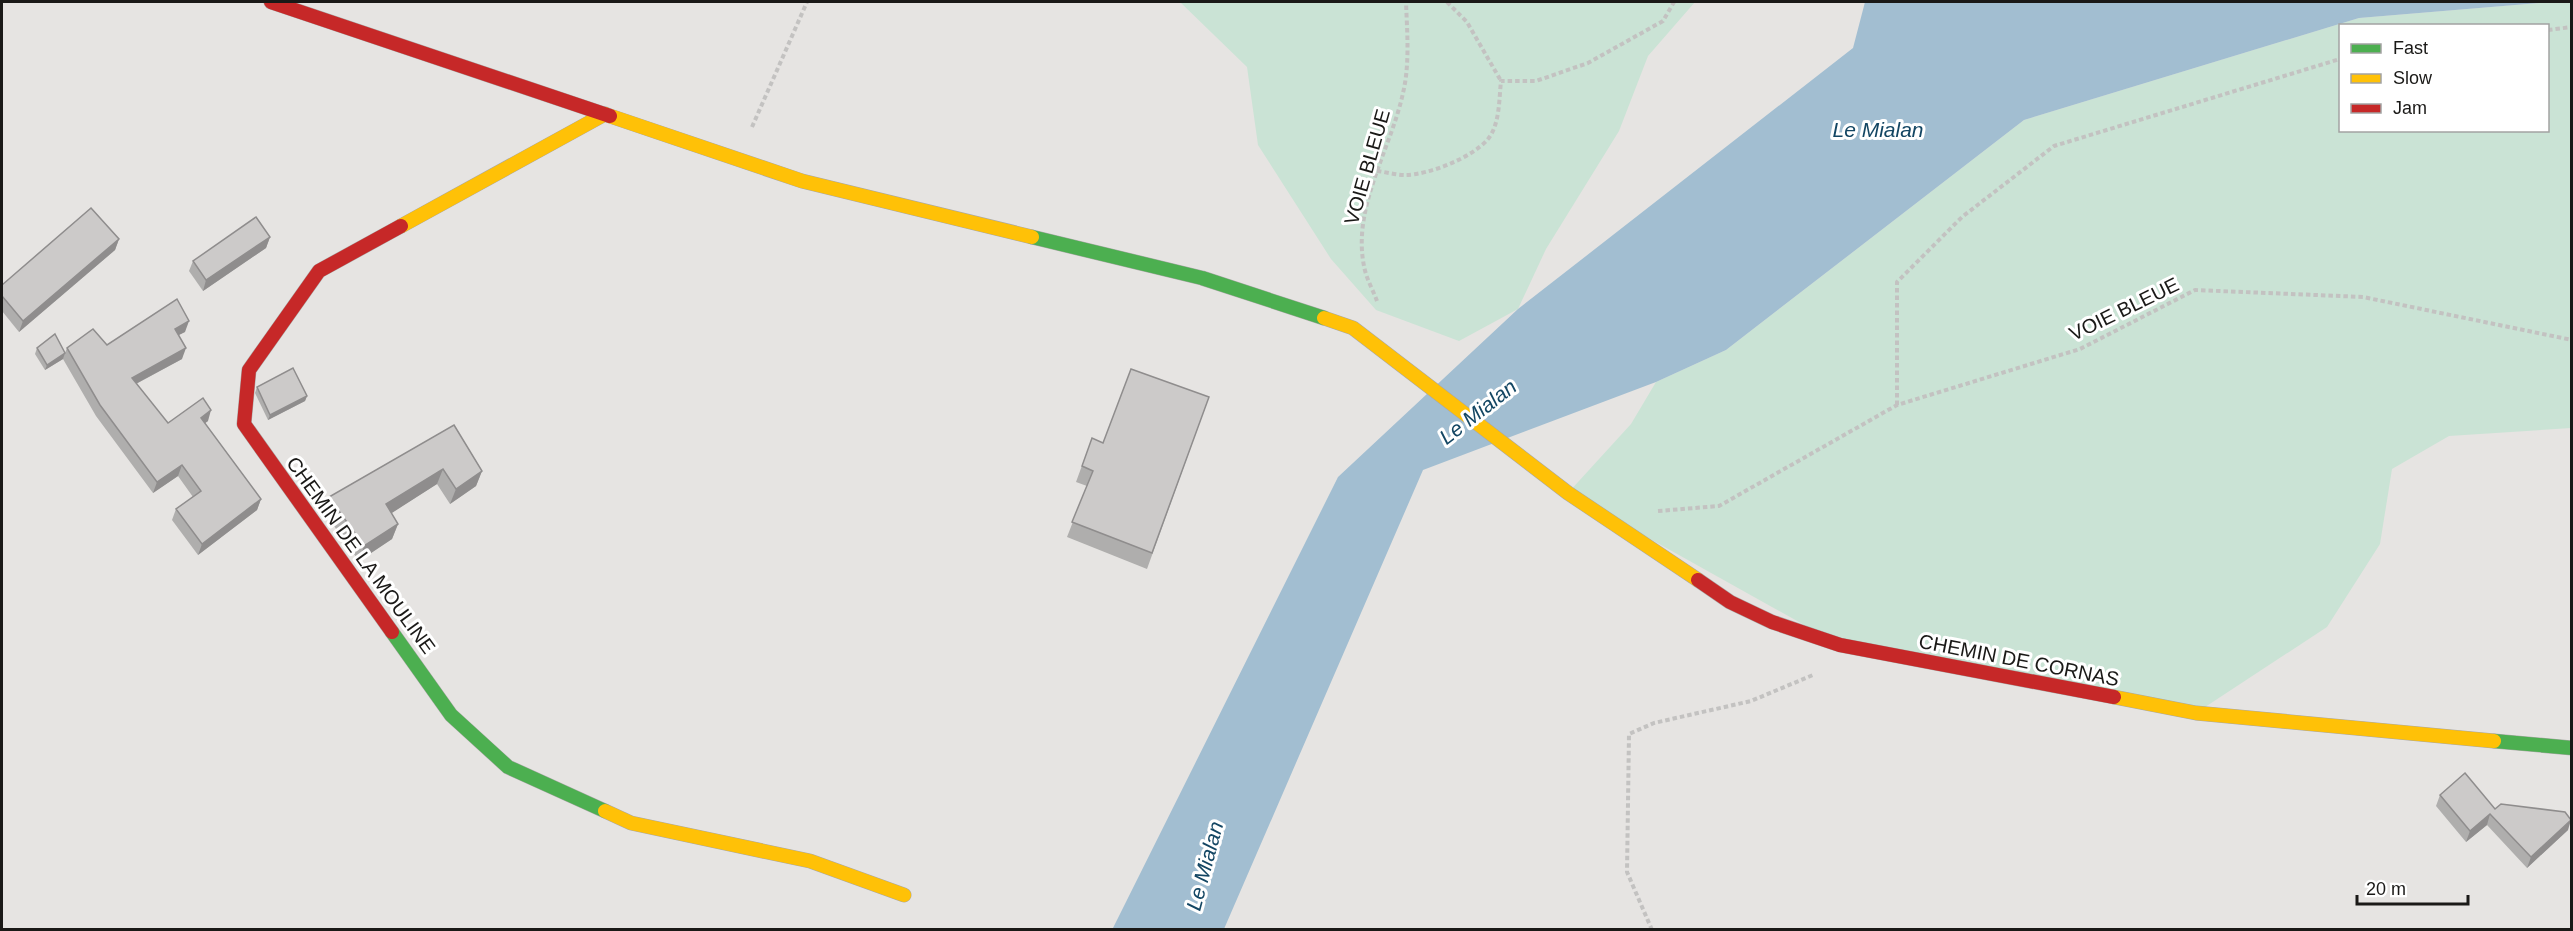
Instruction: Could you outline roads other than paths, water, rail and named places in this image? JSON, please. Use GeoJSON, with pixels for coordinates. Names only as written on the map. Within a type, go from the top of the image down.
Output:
{"type":"FeatureCollection","features":[{"type":"Feature","properties":{"kind":"street","name":"CHEMIN DE CORNAS"},"geometry":{"type":"LineString","coordinates":[[271,2],[802,181],[1202,278],[1353,328],[1515,450],[1568,493],[1730,602],[1772,622],[1840,645],[2196,713],[2571,748]]}},
{"type":"Feature","properties":{"kind":"street","name":"CHEMIN DE LA MOULINE"},"geometry":{"type":"LineString","coordinates":[[605,114],[320,271],[249,370],[244,424],[452,715],[508,766],[631,823],[810,861],[904,895]]}},
{"type":"Feature","properties":{"kind":"water","name":"Le Mialan"},"geometry":{"type":"Polygon","coordinates":[[[1865,2],[2551,2],[2359,18],[2024,120],[1726,350],[1656,382],[1423,470],[1224,929],[1112,930],[1338,477],[1518,309],[1853,48],[1865,2]]]}}]}
